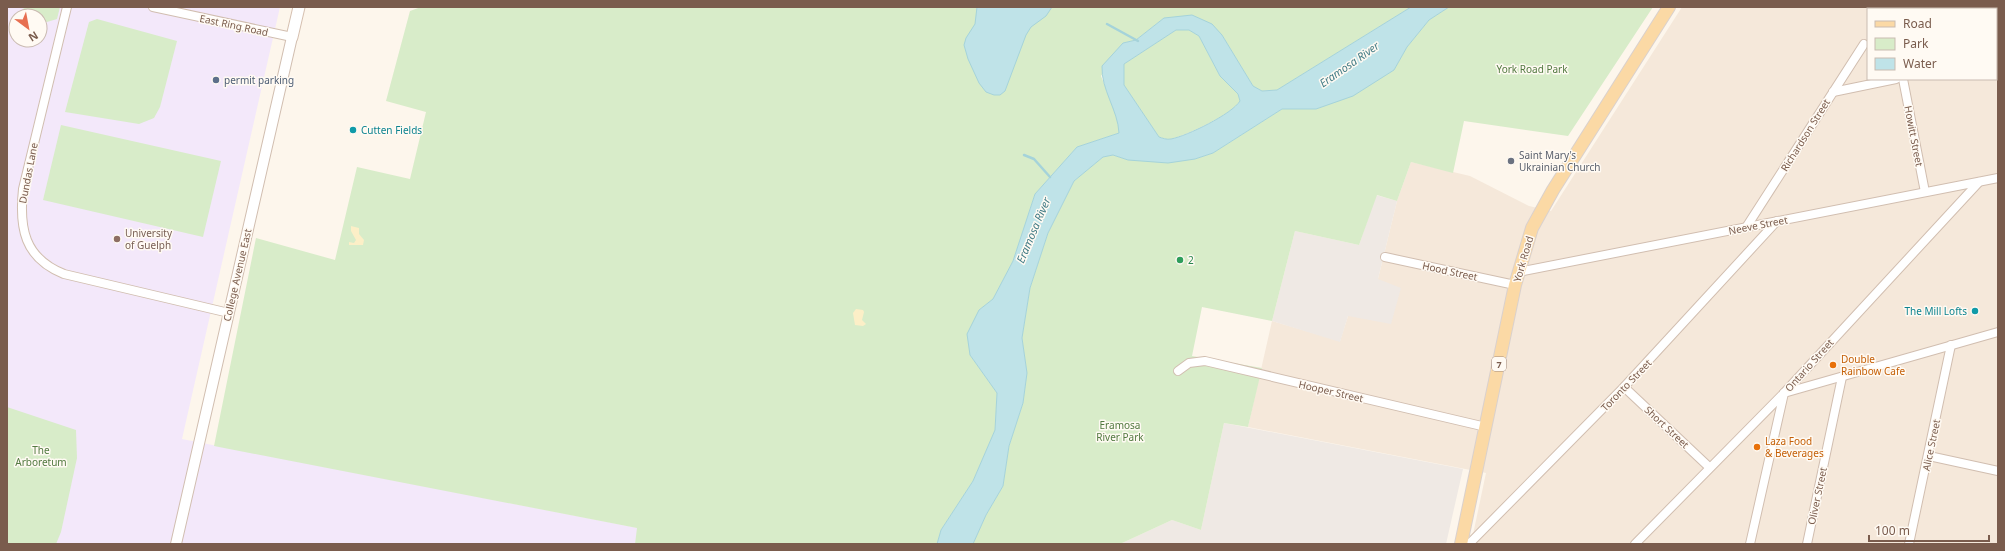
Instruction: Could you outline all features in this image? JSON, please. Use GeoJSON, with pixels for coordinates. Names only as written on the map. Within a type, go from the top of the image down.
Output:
{"type":"FeatureCollection","features":[{"type":"Feature","properties":{"kind":"main road","name":"College Avenue East"},"geometry":{"type":"LineString","coordinates":[[292,38],[299,7]]}},
{"type":"Feature","properties":{"kind":"main road","name":"York Road"},"geometry":{"type":"LineString","coordinates":[[1461,544],[1515,284],[1532,228],[1668,7]]}},
{"type":"Feature","properties":{"kind":"street","name":"Dundas Lane"},"geometry":{"type":"LineString","coordinates":[[67,7],[23,189],[21,216],[28,244],[42,262],[64,274],[229,313]]}},
{"type":"Feature","properties":{"kind":"street","name":"East Ring Road"},"geometry":{"type":"LineString","coordinates":[[153,7],[292,38]]}},
{"type":"Feature","properties":{"kind":"street","name":"College Avenue East"},"geometry":{"type":"LineString","coordinates":[[176,544],[292,38]]}},
{"type":"Feature","properties":{"kind":"street","name":"Richardson Street"},"geometry":{"type":"LineString","coordinates":[[1747,226],[1864,44]]}},
{"type":"Feature","properties":{"kind":"street"},"geometry":{"type":"LineString","coordinates":[[1833,92],[1891,80]]}},
{"type":"Feature","properties":{"kind":"street","name":"Howitt Street"},"geometry":{"type":"LineString","coordinates":[[1903,80],[1925,192]]}},
{"type":"Feature","properties":{"kind":"street","name":"Neeve Street"},"geometry":{"type":"LineString","coordinates":[[1518,272],[1998,178]]}},
{"type":"Feature","properties":{"kind":"street","name":"Ontario Street"},"geometry":{"type":"LineString","coordinates":[[1635,544],[1784,393],[1978,182]]}},
{"type":"Feature","properties":{"kind":"street","name":"Toronto Street"},"geometry":{"type":"LineString","coordinates":[[1469,544],[1624,387],[1777,221]]}},
{"type":"Feature","properties":{"kind":"street","name":"Hood Street"},"geometry":{"type":"LineString","coordinates":[[1385,257],[1515,284]]}},
{"type":"Feature","properties":{"kind":"street"},"geometry":{"type":"LineString","coordinates":[[1750,544],[1784,393],[1998,332]]}},
{"type":"Feature","properties":{"kind":"street","name":"Alice Street"},"geometry":{"type":"LineString","coordinates":[[1909,544],[1929,456],[1951,345]]}},
{"type":"Feature","properties":{"kind":"street","name":"Hooper Street"},"geometry":{"type":"LineString","coordinates":[[1178,371],[1189,363],[1205,361],[1486,427]]}},
{"type":"Feature","properties":{"kind":"street","name":"Oliver Street"},"geometry":{"type":"LineString","coordinates":[[1807,544],[1842,377]]}},
{"type":"Feature","properties":{"kind":"street","name":"Short Street"},"geometry":{"type":"LineString","coordinates":[[1624,387],[1710,467]]}},
{"type":"Feature","properties":{"kind":"street"},"geometry":{"type":"LineString","coordinates":[[1929,456],[1998,471]]}},
{"type":"Feature","properties":{"kind":"shaded area","name":"University of Guelph"},"geometry":{"type":"Polygon","coordinates":[[[7,7],[280,7],[182,439],[638,528],[635,544],[7,544],[7,7]]]}},
{"type":"Feature","properties":{"kind":"shaded area"},"geometry":{"type":"Polygon","coordinates":[[[1682,7],[1998,7],[1998,544],[1471,544],[1486,473],[1248,427],[1272,321],[1340,341],[1348,316],[1378,279],[1397,201],[1411,162],[1470,176],[1529,206],[1551,211],[1682,7]]]}},
{"type":"Feature","properties":{"kind":"shaded area"},"geometry":{"type":"Polygon","coordinates":[[[1376,195],[1397,201],[1378,279],[1401,288],[1391,324],[1348,316],[1340,342],[1272,321],[1295,231],[1359,245],[1376,195]]]}},
{"type":"Feature","properties":{"kind":"shaded area"},"geometry":{"type":"Polygon","coordinates":[[[1224,423],[1463,469],[1446,544],[1120,544],[1172,520],[1201,530],[1224,423]]]}},
{"type":"Feature","properties":{"kind":"green space"},"geometry":{"type":"Polygon","coordinates":[[[60,7],[57,19],[48,22],[48,8],[24,8],[60,7]]]}},
{"type":"Feature","properties":{"kind":"green space"},"geometry":{"type":"Polygon","coordinates":[[[421,7],[1411,7],[1277,90],[1262,91],[1253,86],[1222,35],[1164,18],[1136,40],[1123,43],[1101,76],[1119,120],[1119,133],[1077,147],[1035,194],[1013,261],[993,299],[979,310],[970,355],[997,393],[995,430],[973,481],[941,530],[937,544],[635,544],[637,528],[214,446],[256,238],[335,260],[357,167],[410,179],[426,112],[386,101],[410,11],[421,7]]]}},
{"type":"Feature","properties":{"kind":"green space","name":"Eramosa River Park"},"geometry":{"type":"Polygon","coordinates":[[[1449,7],[1653,7],[1568,136],[1464,121],[1453,173],[1411,162],[1397,201],[1377,195],[1359,245],[1295,231],[1272,321],[1202,307],[1192,356],[1262,368],[1248,427],[1224,423],[1201,530],[1172,520],[1120,544],[973,544],[986,515],[1003,486],[1009,446],[1023,403],[1027,373],[1022,338],[1030,288],[1048,233],[1074,181],[1103,157],[1113,155],[1128,160],[1195,159],[1213,153],[1282,109],[1316,109],[1394,70],[1407,47],[1429,20],[1449,7]]]}},
{"type":"Feature","properties":{"kind":"green space"},"geometry":{"type":"Polygon","coordinates":[[[97,19],[177,41],[160,107],[154,118],[139,124],[65,112],[89,22],[97,19]]]}},
{"type":"Feature","properties":{"kind":"green space"},"geometry":{"type":"Polygon","coordinates":[[[1176,30],[1189,30],[1199,36],[1220,76],[1238,94],[1240,101],[1219,118],[1178,137],[1168,139],[1159,137],[1124,85],[1124,64],[1176,30]]]}},
{"type":"Feature","properties":{"kind":"green space"},"geometry":{"type":"Polygon","coordinates":[[[61,125],[221,161],[203,237],[43,200],[61,125]]]}},
{"type":"Feature","properties":{"kind":"green space","name":"The Arboretum"},"geometry":{"type":"Polygon","coordinates":[[[7,407],[76,430],[77,458],[61,532],[56,544],[7,544],[7,407]]]}},
{"type":"Feature","properties":{"kind":"sand"},"geometry":{"type":"Polygon","coordinates":[[[351,226],[359,228],[359,234],[364,240],[363,245],[349,245],[349,242],[354,243],[356,240],[351,231],[351,226]]]}},
{"type":"Feature","properties":{"kind":"sand"},"geometry":{"type":"Polygon","coordinates":[[[856,309],[863,310],[864,312],[862,320],[866,324],[863,326],[855,325],[853,313],[856,309]]]}},
{"type":"Feature","properties":{"kind":"water"},"geometry":{"type":"Polygon","coordinates":[[[977,7],[1052,7],[1046,16],[1031,27],[1026,35],[1005,91],[1000,95],[994,95],[986,92],[979,83],[968,59],[964,45],[966,38],[975,24],[977,7]]]}},
{"type":"Feature","properties":{"kind":"water","name":"Eramosa River"},"geometry":{"type":"Polygon","coordinates":[[[1411,7],[1449,7],[1429,20],[1407,47],[1394,70],[1353,96],[1316,109],[1282,109],[1213,153],[1195,159],[1168,163],[1128,160],[1113,155],[1103,157],[1074,181],[1048,233],[1030,288],[1022,338],[1027,373],[1023,403],[1009,446],[1003,486],[986,515],[973,544],[937,544],[941,530],[973,481],[995,430],[997,393],[970,355],[967,334],[979,310],[993,299],[1013,261],[1035,194],[1077,147],[1119,133],[1116,116],[1104,83],[1102,66],[1123,43],[1136,40],[1164,18],[1192,15],[1212,24],[1222,35],[1253,86],[1262,91],[1277,90],[1411,7]],[[1176,30],[1124,64],[1124,85],[1159,137],[1165,139],[1178,137],[1208,124],[1228,112],[1240,101],[1238,94],[1220,76],[1199,36],[1189,30],[1176,30]]]}},
{"type":"Feature","properties":{"kind":"waterway"},"geometry":{"type":"LineString","coordinates":[[1107,24],[1138,41]]}},
{"type":"Feature","properties":{"kind":"waterway"},"geometry":{"type":"LineString","coordinates":[[1024,155],[1034,159],[1050,177]]}},
{"type":"Feature","properties":{"kind":"place","name":"permit parking"},"geometry":{"type":"Point","coordinates":[216,80]}},
{"type":"Feature","properties":{"kind":"place","name":"Cutten Fields"},"geometry":{"type":"Point","coordinates":[353,130]}},
{"type":"Feature","properties":{"kind":"place","name":"Saint Mary's Ukrainian Church"},"geometry":{"type":"Point","coordinates":[1511,161]}},
{"type":"Feature","properties":{"kind":"place","name":"University of Guelph"},"geometry":{"type":"Point","coordinates":[117,239]}},
{"type":"Feature","properties":{"kind":"place","name":"2"},"geometry":{"type":"Point","coordinates":[1180,260]}},
{"type":"Feature","properties":{"kind":"place","name":"The Mill Lofts"},"geometry":{"type":"Point","coordinates":[1975,311]}},
{"type":"Feature","properties":{"kind":"place","name":"Double Rainbow Cafe"},"geometry":{"type":"Point","coordinates":[1833,365]}},
{"type":"Feature","properties":{"kind":"place","name":"Laza Food & Beverages"},"geometry":{"type":"Point","coordinates":[1757,447]}},
{"type":"Feature","properties":{"kind":"park label","name":"York Road Park"},"geometry":{"type":"Point","coordinates":[1532,69]}}]}
